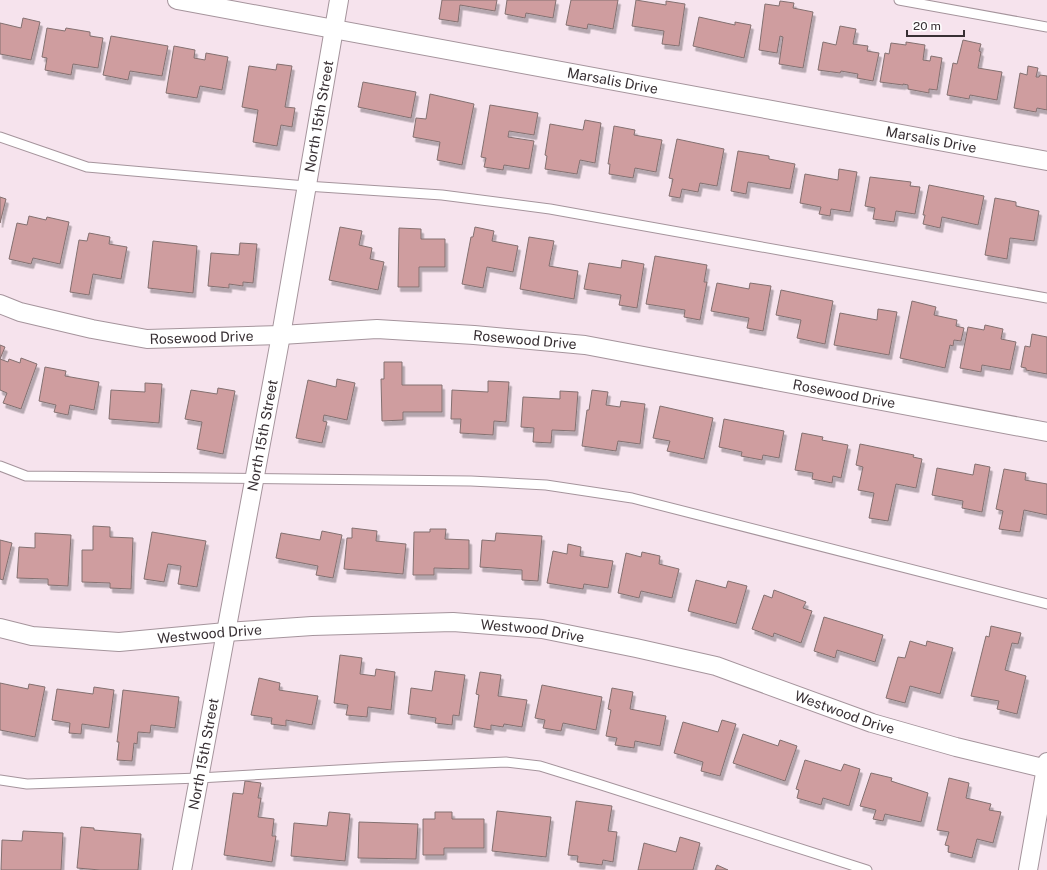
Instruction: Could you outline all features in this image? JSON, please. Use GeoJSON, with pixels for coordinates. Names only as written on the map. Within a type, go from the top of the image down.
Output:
{"type":"FeatureCollection","features":[{"type":"Feature","properties":{"kind":"street","name":"Marsalis Drive"},"geometry":{"type":"LineString","coordinates":[[178,0],[1047,161]]}},
{"type":"Feature","properties":{"kind":"street","name":"North 15th Street"},"geometry":{"type":"LineString","coordinates":[[182,870],[281,336],[339,0]]}},
{"type":"Feature","properties":{"kind":"street","name":"Rosewood Drive"},"geometry":{"type":"LineString","coordinates":[[0,304],[20,312],[92,329],[147,339],[281,336],[377,330],[474,335],[585,345],[1047,432]]}},
{"type":"Feature","properties":{"kind":"street","name":"Westwood Drive"},"geometry":{"type":"LineString","coordinates":[[0,628],[32,636],[119,642],[312,626],[453,622],[542,629],[716,666],[872,723],[956,747],[1047,767]]}},
{"type":"Feature","properties":{"kind":"street"},"geometry":{"type":"LineString","coordinates":[[1028,870],[1047,767]]}},
{"type":"Feature","properties":{"kind":"lane"},"geometry":{"type":"LineString","coordinates":[[899,0],[1047,27]]}},
{"type":"Feature","properties":{"kind":"lane"},"geometry":{"type":"LineString","coordinates":[[0,137],[88,168],[306,186],[442,195],[550,209],[1047,298]]}},
{"type":"Feature","properties":{"kind":"lane"},"geometry":{"type":"LineString","coordinates":[[0,466],[26,476],[471,481],[546,485],[639,500],[1047,604]]}},
{"type":"Feature","properties":{"kind":"lane"},"geometry":{"type":"LineString","coordinates":[[0,780],[26,784],[199,778],[506,762],[540,766],[867,870]]}},
{"type":"Feature","properties":{"kind":"building"},"geometry":{"type":"Polygon","coordinates":[[[442,0],[497,0],[495,11],[460,5],[458,22],[439,19],[442,0]]]}},
{"type":"Feature","properties":{"kind":"building"},"geometry":{"type":"Polygon","coordinates":[[[507,0],[556,0],[553,18],[526,13],[525,18],[505,14],[507,0]]]}},
{"type":"Feature","properties":{"kind":"building"},"geometry":{"type":"Polygon","coordinates":[[[571,0],[618,0],[613,29],[588,24],[587,29],[566,25],[571,0]]]}},
{"type":"Feature","properties":{"kind":"building"},"geometry":{"type":"Polygon","coordinates":[[[636,0],[666,5],[666,1],[685,4],[679,46],[662,44],[664,31],[632,26],[636,0]]]}},
{"type":"Feature","properties":{"kind":"building"},"geometry":{"type":"Polygon","coordinates":[[[780,1],[794,3],[793,8],[813,12],[803,68],[779,64],[783,37],[780,36],[777,53],[759,50],[765,4],[779,6],[780,1]]]}},
{"type":"Feature","properties":{"kind":"building"},"geometry":{"type":"Polygon","coordinates":[[[699,17],[735,25],[735,22],[751,25],[744,58],[693,46],[699,17]]]}},
{"type":"Feature","properties":{"kind":"building"},"geometry":{"type":"Polygon","coordinates":[[[23,18],[40,22],[31,60],[0,54],[0,23],[21,28],[23,18]]]}},
{"type":"Feature","properties":{"kind":"building"},"geometry":{"type":"Polygon","coordinates":[[[840,26],[856,29],[853,44],[868,46],[867,51],[879,53],[873,81],[857,78],[858,74],[841,71],[840,73],[818,70],[823,42],[836,45],[840,26]]]}},
{"type":"Feature","properties":{"kind":"building"},"geometry":{"type":"Polygon","coordinates":[[[47,28],[65,31],[66,28],[90,32],[90,36],[103,38],[98,68],[73,64],[71,75],[45,70],[47,58],[42,57],[47,28]]]}},
{"type":"Feature","properties":{"kind":"building"},"geometry":{"type":"Polygon","coordinates":[[[111,36],[168,46],[162,76],[130,71],[128,80],[103,75],[111,36]]]}},
{"type":"Feature","properties":{"kind":"building"},"geometry":{"type":"Polygon","coordinates":[[[963,40],[981,44],[978,68],[1002,72],[997,100],[970,95],[969,99],[947,95],[953,63],[957,64],[963,40]]]}},
{"type":"Feature","properties":{"kind":"building"},"geometry":{"type":"Polygon","coordinates":[[[906,42],[925,45],[923,60],[930,61],[931,56],[942,58],[937,90],[929,89],[929,93],[908,89],[908,85],[880,82],[885,53],[889,54],[891,43],[906,45],[906,42]]]}},
{"type":"Feature","properties":{"kind":"building"},"geometry":{"type":"Polygon","coordinates":[[[174,46],[195,50],[194,58],[205,60],[206,53],[228,57],[222,90],[200,86],[197,98],[166,93],[174,46]]]}},
{"type":"Feature","properties":{"kind":"building"},"geometry":{"type":"Polygon","coordinates":[[[277,64],[292,66],[285,107],[295,108],[292,127],[281,125],[277,146],[253,142],[258,110],[242,107],[249,66],[276,70],[277,64]]]}},
{"type":"Feature","properties":{"kind":"building"},"geometry":{"type":"Polygon","coordinates":[[[1028,66],[1038,68],[1036,77],[1039,77],[1040,75],[1047,76],[1047,110],[1037,108],[1036,112],[1014,108],[1020,73],[1027,75],[1028,66]]]}},
{"type":"Feature","properties":{"kind":"building"},"geometry":{"type":"Polygon","coordinates":[[[363,82],[416,92],[411,118],[358,107],[363,82]]]}},
{"type":"Feature","properties":{"kind":"building"},"geometry":{"type":"Polygon","coordinates":[[[430,94],[474,104],[462,165],[437,160],[440,142],[413,137],[416,118],[426,119],[430,94]]]}},
{"type":"Feature","properties":{"kind":"building"},"geometry":{"type":"Polygon","coordinates":[[[490,105],[538,113],[534,135],[509,131],[508,137],[534,141],[529,169],[504,165],[503,170],[484,167],[486,158],[481,157],[490,105]]]}},
{"type":"Feature","properties":{"kind":"building"},"geometry":{"type":"Polygon","coordinates":[[[585,120],[601,123],[595,163],[580,160],[577,174],[545,169],[547,156],[545,155],[550,124],[583,130],[585,120]]]}},
{"type":"Feature","properties":{"kind":"building"},"geometry":{"type":"Polygon","coordinates":[[[614,126],[635,130],[634,135],[662,140],[656,172],[635,168],[633,178],[609,174],[610,164],[608,164],[614,126]]]}},
{"type":"Feature","properties":{"kind":"building"},"geometry":{"type":"Polygon","coordinates":[[[677,139],[724,149],[717,186],[700,183],[698,192],[682,189],[680,198],[669,196],[673,179],[669,178],[677,139]]]}},
{"type":"Feature","properties":{"kind":"building"},"geometry":{"type":"Polygon","coordinates":[[[738,151],[769,156],[769,159],[795,164],[790,189],[748,182],[746,194],[731,191],[738,151]]]}},
{"type":"Feature","properties":{"kind":"building"},"geometry":{"type":"Polygon","coordinates":[[[839,169],[857,172],[850,212],[831,209],[830,216],[819,214],[821,207],[800,203],[805,174],[838,180],[839,169]]]}},
{"type":"Feature","properties":{"kind":"building"},"geometry":{"type":"Polygon","coordinates":[[[870,177],[911,182],[910,186],[920,187],[915,214],[896,211],[894,222],[873,219],[875,208],[865,206],[870,177]]]}},
{"type":"Feature","properties":{"kind":"building"},"geometry":{"type":"Polygon","coordinates":[[[929,185],[984,196],[978,225],[942,217],[940,228],[923,224],[925,215],[923,215],[929,185]]]}},
{"type":"Feature","properties":{"kind":"building"},"geometry":{"type":"Polygon","coordinates":[[[0,197],[6,199],[0,223],[0,197]]]}},
{"type":"Feature","properties":{"kind":"building"},"geometry":{"type":"Polygon","coordinates":[[[995,198],[1016,202],[1016,206],[1039,211],[1034,241],[1010,238],[1007,259],[985,255],[995,198]]]}},
{"type":"Feature","properties":{"kind":"building"},"geometry":{"type":"Polygon","coordinates":[[[29,216],[46,220],[47,217],[69,222],[60,264],[33,258],[31,264],[9,259],[17,223],[27,225],[29,216]]]}},
{"type":"Feature","properties":{"kind":"building"},"geometry":{"type":"Polygon","coordinates":[[[340,227],[362,231],[359,245],[372,248],[370,259],[384,262],[378,290],[329,280],[340,227]]]}},
{"type":"Feature","properties":{"kind":"building"},"geometry":{"type":"Polygon","coordinates":[[[475,227],[494,231],[492,241],[518,246],[513,272],[487,267],[483,288],[462,284],[471,237],[473,237],[475,227]]]}},
{"type":"Feature","properties":{"kind":"building"},"geometry":{"type":"Polygon","coordinates":[[[399,228],[421,229],[421,239],[445,239],[445,267],[419,267],[419,287],[398,287],[399,228]]]}},
{"type":"Feature","properties":{"kind":"building"},"geometry":{"type":"Polygon","coordinates":[[[89,233],[110,237],[109,244],[127,247],[121,279],[93,274],[89,295],[70,292],[79,240],[87,241],[89,233]]]}},
{"type":"Feature","properties":{"kind":"building"},"geometry":{"type":"Polygon","coordinates":[[[529,237],[554,241],[549,266],[578,271],[574,299],[520,289],[529,237]]]}},
{"type":"Feature","properties":{"kind":"building"},"geometry":{"type":"Polygon","coordinates":[[[153,241],[197,246],[193,293],[148,288],[153,241]]]}},
{"type":"Feature","properties":{"kind":"building"},"geometry":{"type":"Polygon","coordinates":[[[240,243],[257,244],[253,283],[243,282],[243,286],[229,284],[229,288],[208,286],[211,253],[239,255],[240,243]]]}},
{"type":"Feature","properties":{"kind":"building"},"geometry":{"type":"Polygon","coordinates":[[[655,256],[707,265],[704,282],[707,282],[700,320],[684,317],[685,310],[646,304],[655,256]]]}},
{"type":"Feature","properties":{"kind":"building"},"geometry":{"type":"Polygon","coordinates":[[[622,260],[644,264],[637,308],[619,305],[621,295],[584,289],[589,263],[621,268],[622,260]]]}},
{"type":"Feature","properties":{"kind":"building"},"geometry":{"type":"Polygon","coordinates":[[[717,283],[749,289],[750,283],[771,286],[763,331],[747,328],[749,318],[711,311],[717,283]]]}},
{"type":"Feature","properties":{"kind":"building"},"geometry":{"type":"Polygon","coordinates":[[[781,290],[833,301],[825,344],[797,338],[801,320],[776,315],[781,290]]]}},
{"type":"Feature","properties":{"kind":"building"},"geometry":{"type":"Polygon","coordinates":[[[912,301],[936,307],[934,315],[957,320],[956,326],[964,328],[961,341],[954,340],[953,346],[950,345],[945,368],[900,358],[912,301]]]}},
{"type":"Feature","properties":{"kind":"building"},"geometry":{"type":"Polygon","coordinates":[[[878,309],[897,312],[889,355],[834,345],[840,313],[877,320],[878,309]]]}},
{"type":"Feature","properties":{"kind":"building"},"geometry":{"type":"Polygon","coordinates":[[[985,325],[1003,329],[1001,339],[1016,342],[1010,370],[982,365],[981,372],[960,368],[968,327],[984,330],[985,325]]]}},
{"type":"Feature","properties":{"kind":"building"},"geometry":{"type":"Polygon","coordinates":[[[1032,334],[1047,337],[1047,374],[1026,370],[1026,368],[1021,367],[1025,346],[1030,347],[1032,334]]]}},
{"type":"Feature","properties":{"kind":"building"},"geometry":{"type":"Polygon","coordinates":[[[0,345],[5,347],[0,359],[0,345]]]}},
{"type":"Feature","properties":{"kind":"building"},"geometry":{"type":"Polygon","coordinates":[[[21,358],[37,364],[21,409],[3,403],[7,393],[0,390],[0,359],[8,362],[9,359],[20,363],[21,358]]]}},
{"type":"Feature","properties":{"kind":"building"},"geometry":{"type":"Polygon","coordinates":[[[384,362],[402,362],[402,385],[442,385],[442,412],[403,412],[403,420],[382,421],[381,379],[384,379],[384,362]]]}},
{"type":"Feature","properties":{"kind":"building"},"geometry":{"type":"Polygon","coordinates":[[[45,367],[66,371],[65,376],[99,382],[94,410],[70,405],[68,415],[54,412],[56,405],[39,401],[45,367]]]}},
{"type":"Feature","properties":{"kind":"building"},"geometry":{"type":"Polygon","coordinates":[[[337,379],[355,383],[347,420],[324,415],[323,421],[327,422],[322,443],[296,438],[308,380],[336,387],[337,379]]]}},
{"type":"Feature","properties":{"kind":"building"},"geometry":{"type":"Polygon","coordinates":[[[488,381],[509,382],[506,422],[494,421],[493,435],[460,433],[461,419],[451,419],[452,390],[488,392],[488,381]]]}},
{"type":"Feature","properties":{"kind":"building"},"geometry":{"type":"Polygon","coordinates":[[[145,383],[162,384],[159,423],[109,419],[111,390],[145,392],[145,383]]]}},
{"type":"Feature","properties":{"kind":"building"},"geometry":{"type":"Polygon","coordinates":[[[218,388],[235,391],[223,454],[197,449],[202,422],[185,419],[191,390],[217,394],[218,388]]]}},
{"type":"Feature","properties":{"kind":"building"},"geometry":{"type":"Polygon","coordinates":[[[592,390],[608,392],[606,405],[620,407],[621,401],[645,404],[640,444],[618,441],[616,451],[582,446],[587,410],[589,410],[592,390]]]}},
{"type":"Feature","properties":{"kind":"building"},"geometry":{"type":"Polygon","coordinates":[[[560,391],[578,392],[575,431],[552,430],[551,443],[533,442],[534,428],[521,427],[523,397],[560,399],[560,391]]]}},
{"type":"Feature","properties":{"kind":"building"},"geometry":{"type":"Polygon","coordinates":[[[660,406],[713,418],[704,459],[667,451],[670,441],[653,438],[660,406]]]}},
{"type":"Feature","properties":{"kind":"building"},"geometry":{"type":"Polygon","coordinates":[[[724,419],[784,431],[779,458],[763,455],[762,460],[741,456],[742,452],[719,447],[724,419]]]}},
{"type":"Feature","properties":{"kind":"building"},"geometry":{"type":"Polygon","coordinates":[[[802,433],[823,437],[822,440],[848,445],[841,478],[833,476],[832,483],[812,479],[813,473],[795,470],[802,433]]]}},
{"type":"Feature","properties":{"kind":"building"},"geometry":{"type":"Polygon","coordinates":[[[860,444],[914,455],[913,457],[922,459],[916,488],[896,484],[888,521],[869,518],[874,493],[858,490],[863,467],[856,465],[860,444]]]}},
{"type":"Feature","properties":{"kind":"building"},"geometry":{"type":"Polygon","coordinates":[[[975,464],[990,467],[982,512],[962,508],[963,501],[932,495],[937,468],[973,475],[975,464]]]}},
{"type":"Feature","properties":{"kind":"building"},"geometry":{"type":"Polygon","coordinates":[[[1004,469],[1026,473],[1025,480],[1047,484],[1047,515],[1024,510],[1020,532],[999,529],[1003,511],[996,509],[1004,469]]]}},
{"type":"Feature","properties":{"kind":"building"},"geometry":{"type":"Polygon","coordinates":[[[93,526],[110,527],[110,537],[133,538],[131,589],[110,588],[110,583],[82,582],[82,550],[93,550],[93,526]]]}},
{"type":"Feature","properties":{"kind":"building"},"geometry":{"type":"Polygon","coordinates":[[[352,528],[377,531],[376,541],[406,544],[403,574],[344,569],[347,538],[352,538],[352,528]]]}},
{"type":"Feature","properties":{"kind":"building"},"geometry":{"type":"Polygon","coordinates":[[[430,529],[446,529],[445,539],[469,540],[469,569],[434,568],[434,575],[413,575],[414,532],[430,532],[430,529]]]}},
{"type":"Feature","properties":{"kind":"building"},"geometry":{"type":"Polygon","coordinates":[[[322,531],[342,535],[333,578],[316,575],[318,566],[276,558],[281,533],[320,540],[322,531]]]}},
{"type":"Feature","properties":{"kind":"building"},"geometry":{"type":"Polygon","coordinates":[[[152,532],[206,541],[197,587],[178,584],[181,566],[168,564],[164,582],[144,579],[152,532]]]}},
{"type":"Feature","properties":{"kind":"building"},"geometry":{"type":"Polygon","coordinates":[[[35,533],[71,535],[68,586],[48,585],[48,579],[17,578],[19,547],[35,548],[35,533]]]}},
{"type":"Feature","properties":{"kind":"building"},"geometry":{"type":"Polygon","coordinates":[[[496,533],[542,536],[538,581],[522,580],[522,570],[480,567],[482,540],[495,541],[496,533]]]}},
{"type":"Feature","properties":{"kind":"building"},"geometry":{"type":"Polygon","coordinates":[[[0,540],[12,543],[3,580],[0,579],[0,540]]]}},
{"type":"Feature","properties":{"kind":"building"},"geometry":{"type":"Polygon","coordinates":[[[568,544],[581,547],[580,556],[613,561],[608,588],[584,584],[583,589],[547,583],[553,551],[567,554],[568,544]]]}},
{"type":"Feature","properties":{"kind":"building"},"geometry":{"type":"Polygon","coordinates":[[[642,552],[660,556],[659,564],[679,569],[672,598],[641,591],[639,598],[618,593],[626,553],[641,557],[642,552]]]}},
{"type":"Feature","properties":{"kind":"building"},"geometry":{"type":"Polygon","coordinates":[[[696,580],[726,588],[728,581],[747,586],[736,624],[688,611],[696,580]]]}},
{"type":"Feature","properties":{"kind":"building"},"geometry":{"type":"Polygon","coordinates":[[[774,590],[806,602],[803,608],[812,611],[801,643],[774,633],[773,637],[752,629],[764,595],[772,598],[774,590]]]}},
{"type":"Feature","properties":{"kind":"building"},"geometry":{"type":"Polygon","coordinates":[[[824,617],[883,635],[875,662],[837,650],[835,658],[814,651],[824,617]]]}},
{"type":"Feature","properties":{"kind":"building"},"geometry":{"type":"Polygon","coordinates":[[[991,626],[1021,633],[1018,644],[1012,643],[1005,670],[1026,676],[1017,714],[997,709],[999,701],[971,696],[986,636],[989,637],[991,626]]]}},
{"type":"Feature","properties":{"kind":"building"},"geometry":{"type":"Polygon","coordinates":[[[910,641],[926,646],[927,641],[953,648],[940,694],[910,686],[905,703],[886,698],[898,657],[905,658],[910,641]]]}},
{"type":"Feature","properties":{"kind":"building"},"geometry":{"type":"Polygon","coordinates":[[[340,655],[362,658],[360,674],[375,676],[376,669],[395,672],[391,710],[368,707],[367,717],[346,715],[348,705],[334,703],[340,655]]]}},
{"type":"Feature","properties":{"kind":"building"},"geometry":{"type":"Polygon","coordinates":[[[435,671],[465,675],[459,716],[453,715],[452,725],[435,723],[436,718],[408,714],[411,688],[432,691],[435,671]]]}},
{"type":"Feature","properties":{"kind":"building"},"geometry":{"type":"Polygon","coordinates":[[[480,672],[501,675],[498,696],[527,700],[522,727],[504,724],[503,727],[491,725],[491,730],[474,727],[479,695],[476,694],[480,672]]]}},
{"type":"Feature","properties":{"kind":"building"},"geometry":{"type":"Polygon","coordinates":[[[259,678],[280,683],[279,690],[318,696],[312,725],[286,720],[286,726],[271,724],[272,718],[251,715],[259,678]]]}},
{"type":"Feature","properties":{"kind":"building"},"geometry":{"type":"Polygon","coordinates":[[[0,683],[28,689],[29,684],[45,687],[35,737],[0,730],[0,683]]]}},
{"type":"Feature","properties":{"kind":"building"},"geometry":{"type":"Polygon","coordinates":[[[542,685],[602,697],[596,730],[563,723],[561,731],[543,728],[545,720],[535,718],[542,685]]]}},
{"type":"Feature","properties":{"kind":"building"},"geometry":{"type":"Polygon","coordinates":[[[94,687],[114,690],[109,728],[82,724],[81,734],[69,733],[70,723],[52,720],[57,689],[93,694],[94,687]]]}},
{"type":"Feature","properties":{"kind":"building"},"geometry":{"type":"Polygon","coordinates":[[[612,688],[633,692],[630,709],[666,716],[660,746],[635,741],[634,748],[615,745],[617,738],[606,736],[611,710],[608,709],[612,688]]]}},
{"type":"Feature","properties":{"kind":"building"},"geometry":{"type":"Polygon","coordinates":[[[123,690],[179,697],[175,728],[151,725],[150,733],[138,732],[137,744],[134,743],[132,761],[117,760],[119,742],[117,742],[123,690]]]}},
{"type":"Feature","properties":{"kind":"building"},"geometry":{"type":"Polygon","coordinates":[[[722,720],[736,724],[720,776],[701,771],[703,762],[674,753],[683,722],[718,732],[722,720]]]}},
{"type":"Feature","properties":{"kind":"building"},"geometry":{"type":"Polygon","coordinates":[[[743,734],[778,746],[780,740],[797,746],[785,781],[733,763],[743,734]]]}},
{"type":"Feature","properties":{"kind":"building"},"geometry":{"type":"Polygon","coordinates":[[[805,760],[841,771],[844,764],[860,769],[849,806],[823,798],[821,805],[797,798],[799,790],[796,789],[805,760]]]}},
{"type":"Feature","properties":{"kind":"building"},"geometry":{"type":"Polygon","coordinates":[[[871,773],[892,778],[891,781],[928,793],[921,822],[885,814],[883,821],[873,819],[876,810],[860,806],[871,773]]]}},
{"type":"Feature","properties":{"kind":"building"},"geometry":{"type":"Polygon","coordinates":[[[949,778],[969,783],[966,798],[991,804],[989,810],[1001,812],[993,843],[977,839],[972,858],[948,852],[949,846],[945,845],[949,832],[937,830],[949,778]]]}},
{"type":"Feature","properties":{"kind":"building"},"geometry":{"type":"Polygon","coordinates":[[[245,781],[261,783],[258,798],[261,798],[258,817],[274,819],[272,836],[276,836],[272,862],[224,855],[233,793],[243,794],[245,781]]]}},
{"type":"Feature","properties":{"kind":"building"},"geometry":{"type":"Polygon","coordinates":[[[576,801],[612,806],[608,831],[617,832],[613,862],[603,860],[602,865],[577,862],[578,856],[568,855],[576,801]]]}},
{"type":"Feature","properties":{"kind":"building"},"geometry":{"type":"Polygon","coordinates":[[[497,811],[551,817],[546,857],[492,851],[497,811]]]}},
{"type":"Feature","properties":{"kind":"building"},"geometry":{"type":"Polygon","coordinates":[[[329,812],[350,814],[345,861],[291,856],[294,823],[327,826],[329,812]]]}},
{"type":"Feature","properties":{"kind":"building"},"geometry":{"type":"Polygon","coordinates":[[[435,812],[452,812],[452,819],[484,819],[484,848],[444,848],[444,855],[423,855],[423,819],[435,819],[435,812]]]}},
{"type":"Feature","properties":{"kind":"building"},"geometry":{"type":"Polygon","coordinates":[[[359,822],[418,824],[416,859],[358,858],[359,822]]]}},
{"type":"Feature","properties":{"kind":"building"},"geometry":{"type":"Polygon","coordinates":[[[81,827],[94,828],[94,830],[141,834],[138,870],[100,870],[77,868],[81,827]]]}},
{"type":"Feature","properties":{"kind":"building"},"geometry":{"type":"Polygon","coordinates":[[[23,831],[63,833],[61,870],[1,870],[2,840],[22,841],[23,831]]]}},
{"type":"Feature","properties":{"kind":"building"},"geometry":{"type":"Polygon","coordinates":[[[680,837],[700,843],[693,870],[638,870],[644,843],[676,852],[680,837]]]}},
{"type":"Feature","properties":{"kind":"building"},"geometry":{"type":"Polygon","coordinates":[[[717,865],[728,870],[715,870],[717,865]]]}}]}
